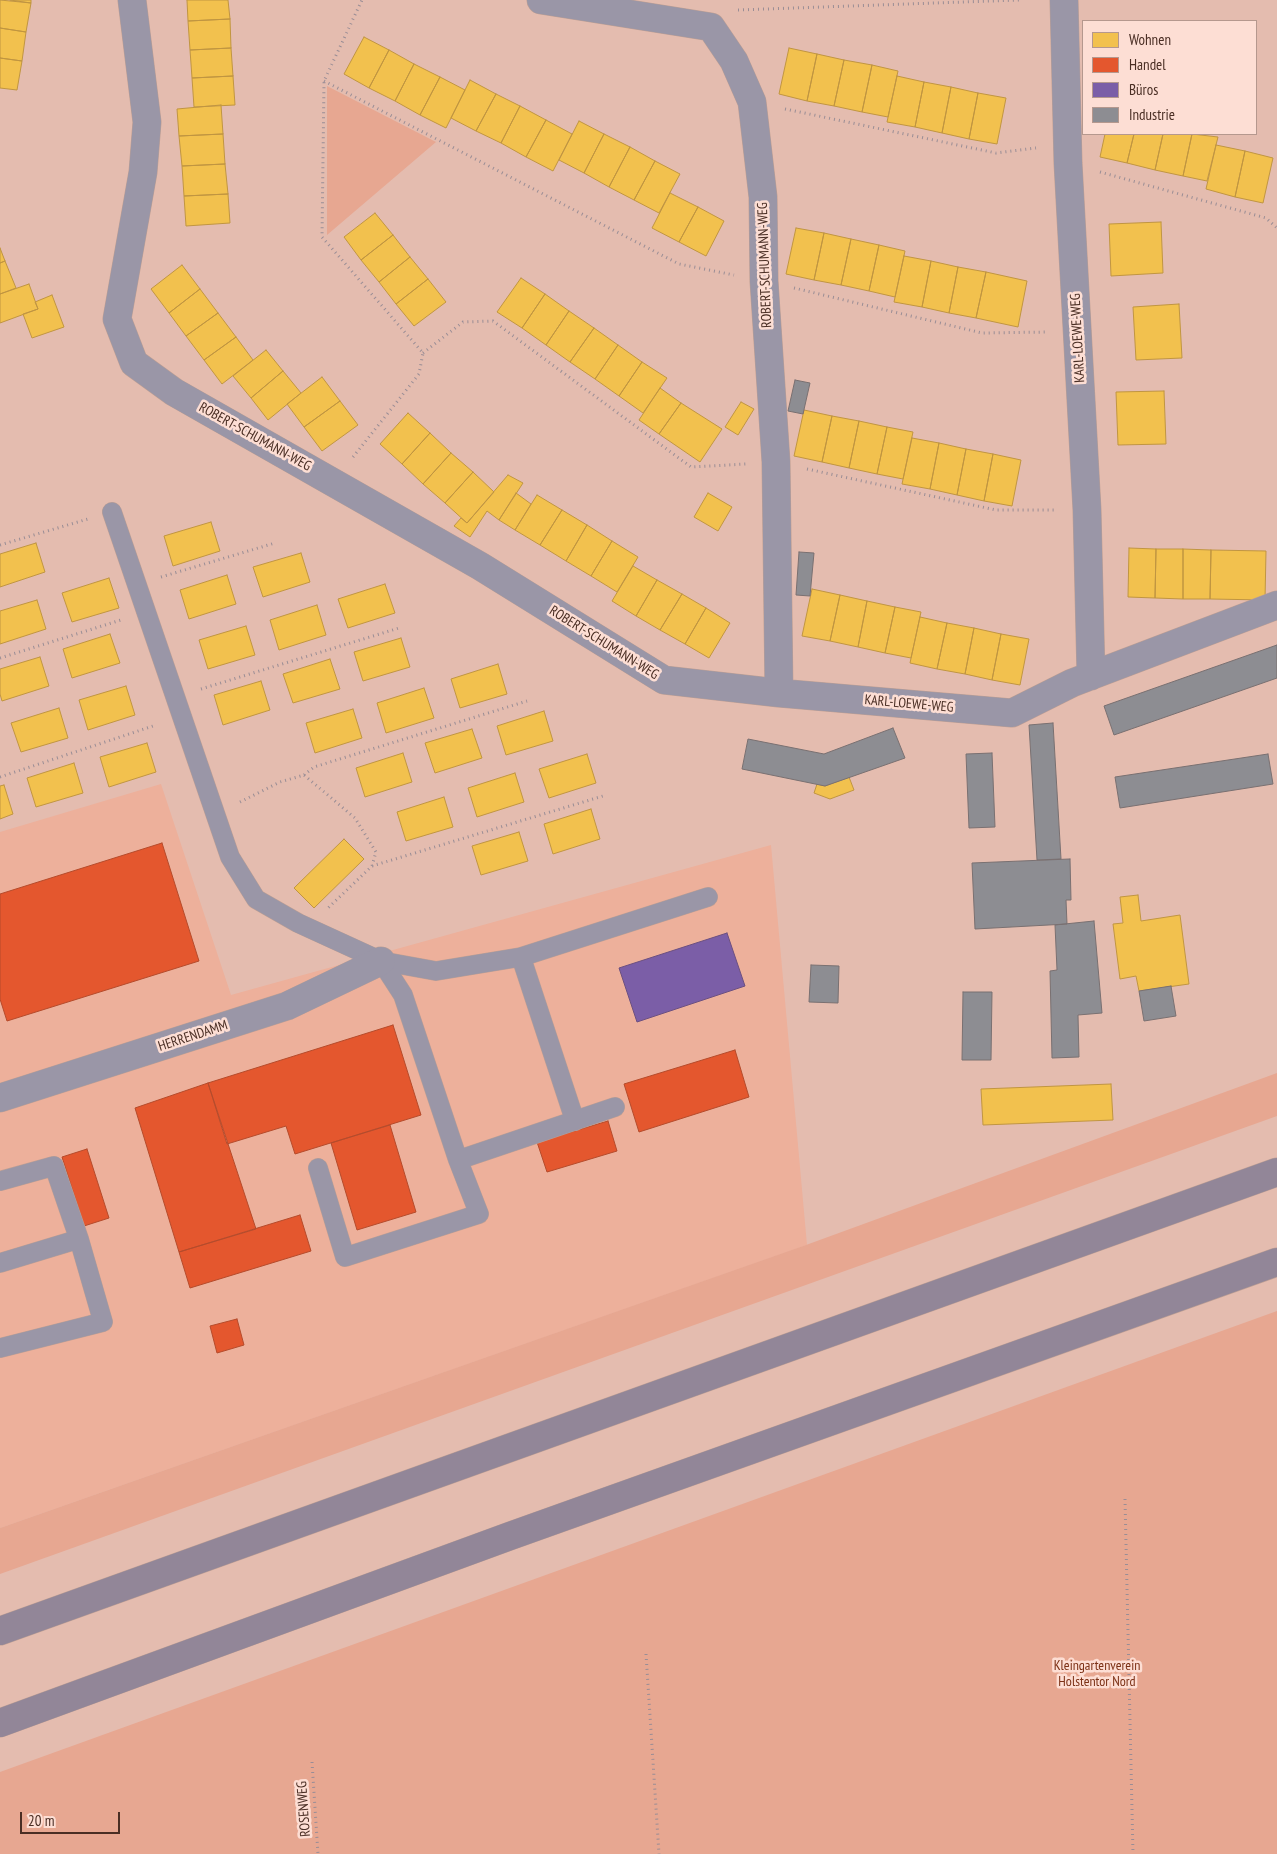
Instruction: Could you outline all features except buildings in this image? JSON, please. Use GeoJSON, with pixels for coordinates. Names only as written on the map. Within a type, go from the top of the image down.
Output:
{"type":"FeatureCollection","features":[{"type":"Feature","properties":{"kind":"highway"},"geometry":{"type":"LineString","coordinates":[[0,1631],[1277,1172]]}},
{"type":"Feature","properties":{"kind":"highway"},"geometry":{"type":"LineString","coordinates":[[0,1723],[520,1533],[1277,1262]]}},
{"type":"Feature","properties":{"kind":"street","name":"ROBERT-SCHUMANN-WEG"},"geometry":{"type":"LineString","coordinates":[[132,0],[147,122],[143,172],[117,319],[134,363],[174,392],[334,481],[480,566],[664,680],[779,693],[776,462],[764,281],[763,196],[752,102],[734,61],[711,27],[540,0]]}},
{"type":"Feature","properties":{"kind":"street","name":"KARL-LOEWE-WEG"},"geometry":{"type":"LineString","coordinates":[[1064,0],[1068,154],[1087,510],[1091,676]]}},
{"type":"Feature","properties":{"kind":"street","name":"KARL-LOEWE-WEG"},"geometry":{"type":"LineString","coordinates":[[779,693],[1012,713],[1072,683],[1277,605]]}},
{"type":"Feature","properties":{"kind":"street","name":"HERRENDAMM"},"geometry":{"type":"LineString","coordinates":[[0,1098],[287,1006],[381,961]]}},
{"type":"Feature","properties":{"kind":"lane"},"geometry":{"type":"LineString","coordinates":[[112,512],[230,857],[256,899],[308,928],[381,961],[436,971],[521,957],[708,897]]}},
{"type":"Feature","properties":{"kind":"lane"},"geometry":{"type":"LineString","coordinates":[[521,957],[575,1121]]}},
{"type":"Feature","properties":{"kind":"lane"},"geometry":{"type":"LineString","coordinates":[[318,1168],[345,1257],[479,1214],[458,1160],[404,996],[381,961]]}},
{"type":"Feature","properties":{"kind":"lane"},"geometry":{"type":"LineString","coordinates":[[458,1160],[615,1107]]}},
{"type":"Feature","properties":{"kind":"lane"},"geometry":{"type":"LineString","coordinates":[[0,1181],[54,1166],[79,1239],[103,1322],[0,1348]]}},
{"type":"Feature","properties":{"kind":"lane"},"geometry":{"type":"LineString","coordinates":[[0,1263],[79,1239]]}},
{"type":"Feature","properties":{"kind":"path"},"geometry":{"type":"LineString","coordinates":[[362,0],[324,80],[322,237],[423,353]]}},
{"type":"Feature","properties":{"kind":"path"},"geometry":{"type":"LineString","coordinates":[[734,10],[1019,0]]}},
{"type":"Feature","properties":{"kind":"path"},"geometry":{"type":"LineString","coordinates":[[324,80],[679,264],[764,281],[982,332],[1034,334],[1078,328]]}},
{"type":"Feature","properties":{"kind":"path"},"geometry":{"type":"LineString","coordinates":[[752,102],[996,152],[1068,154],[1266,218],[1277,228]]}},
{"type":"Feature","properties":{"kind":"path"},"geometry":{"type":"LineString","coordinates":[[334,481],[419,374],[423,353],[463,322],[493,322],[691,467],[776,462],[996,510],[1087,510]]}},
{"type":"Feature","properties":{"kind":"path"},"geometry":{"type":"LineString","coordinates":[[0,545],[112,512]]}},
{"type":"Feature","properties":{"kind":"path"},"geometry":{"type":"LineString","coordinates":[[137,584],[275,544]]}},
{"type":"Feature","properties":{"kind":"path"},"geometry":{"type":"LineString","coordinates":[[0,658],[146,612]]}},
{"type":"Feature","properties":{"kind":"path"},"geometry":{"type":"LineString","coordinates":[[175,696],[399,628]]}},
{"type":"Feature","properties":{"kind":"path"},"geometry":{"type":"LineString","coordinates":[[218,822],[229,808],[280,782],[304,775],[314,767],[526,702]]}},
{"type":"Feature","properties":{"kind":"path"},"geometry":{"type":"LineString","coordinates":[[0,777],[182,716]]}},
{"type":"Feature","properties":{"kind":"path"},"geometry":{"type":"LineString","coordinates":[[304,775],[355,818],[376,852],[372,866]]}},
{"type":"Feature","properties":{"kind":"path"},"geometry":{"type":"LineString","coordinates":[[308,928],[372,866],[603,796]]}},
{"type":"Feature","properties":{"kind":"path"},"geometry":{"type":"LineString","coordinates":[[1125,1499],[1133,1854]]}},
{"type":"Feature","properties":{"kind":"path"},"geometry":{"type":"LineString","coordinates":[[646,1654],[659,1854]]}},
{"type":"Feature","properties":{"kind":"path","name":"ROSENWEG"},"geometry":{"type":"LineString","coordinates":[[312,1762],[318,1854]]}},
{"type":"Feature","properties":{"kind":"shaded area"},"geometry":{"type":"Polygon","coordinates":[[[161,784],[231,995],[771,845],[807,1245],[0,1528],[0,832],[161,784]]]}},
{"type":"Feature","properties":{"kind":"green space"},"geometry":{"type":"Polygon","coordinates":[[[327,86],[436,142],[327,235],[327,86]]]}},
{"type":"Feature","properties":{"kind":"green space"},"geometry":{"type":"Polygon","coordinates":[[[1277,1073],[1277,1116],[0,1574],[0,1528],[806,1245],[1277,1073]]]}},
{"type":"Feature","properties":{"kind":"green space","name":"Kleingartenverein Holstentor Nord"},"geometry":{"type":"Polygon","coordinates":[[[1277,1311],[1277,1854],[0,1854],[0,1772],[1277,1311]]]}}]}
